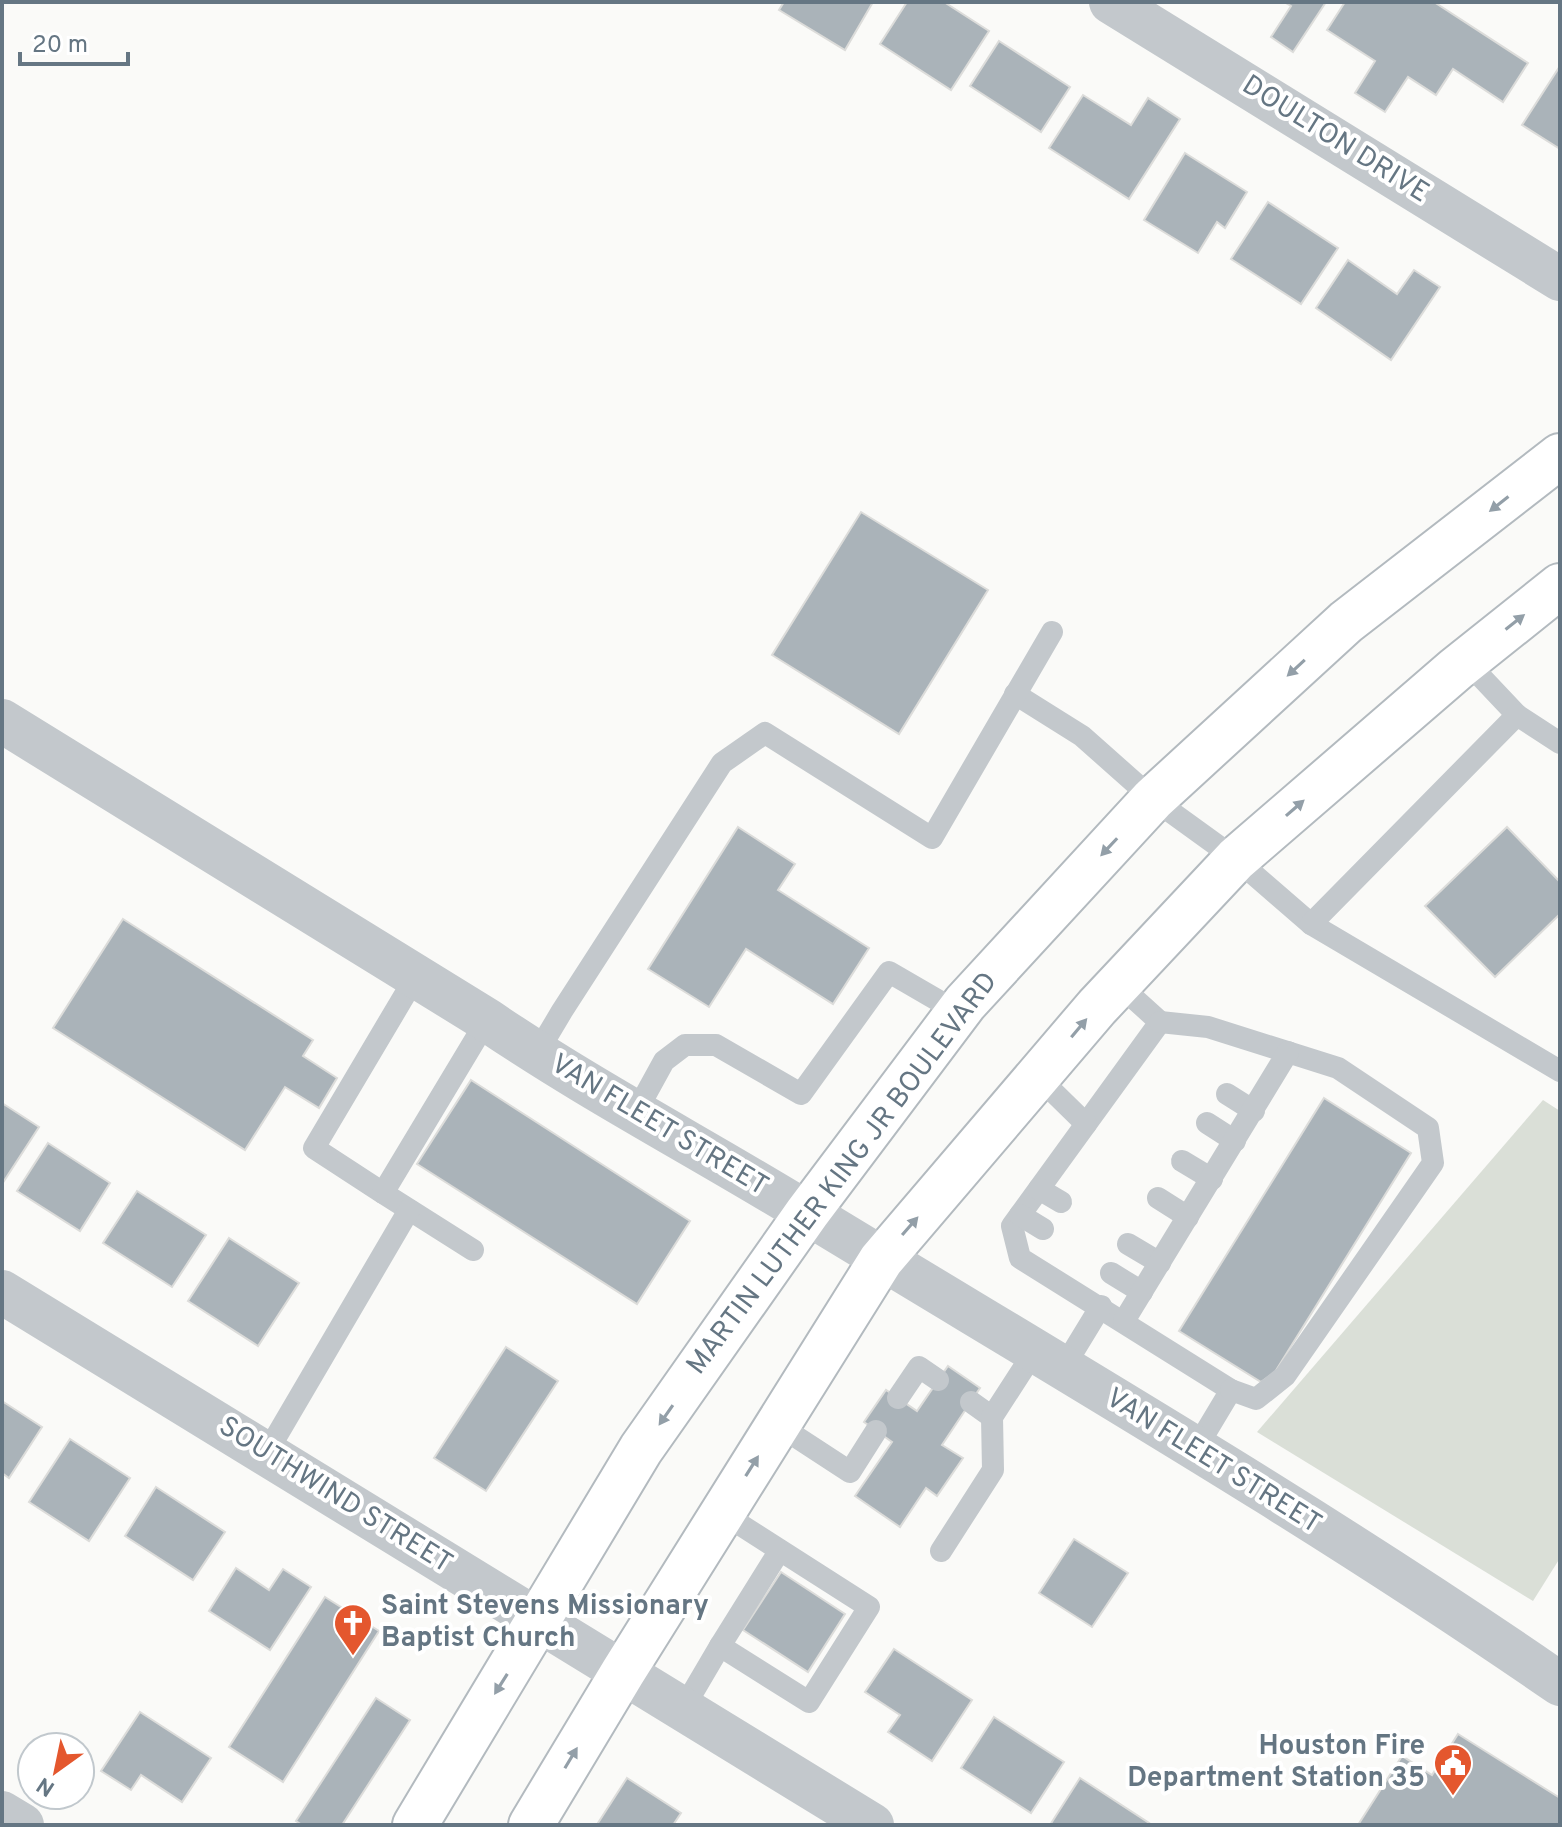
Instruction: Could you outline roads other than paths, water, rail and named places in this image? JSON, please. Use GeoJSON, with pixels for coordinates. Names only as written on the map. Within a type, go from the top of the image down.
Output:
{"type":"FeatureCollection","features":[{"type":"Feature","properties":{"kind":"main road","name":"MARTIN LUTHER KING JR BOULEVARD"},"geometry":{"type":"LineString","coordinates":[[415,1825],[540,1622],[641,1449],[807,1213],[958,1012],[1153,799],[1346,622],[1560,456]]}},
{"type":"Feature","properties":{"kind":"main road"},"geometry":{"type":"LineString","coordinates":[[531,1825],[881,1260],[1118,984],[1236,859],[1466,661],[1560,586]]}},
{"type":"Feature","properties":{"kind":"street","name":"DOULTON DRIVE"},"geometry":{"type":"LineString","coordinates":[[1111,2],[1560,279]]}},
{"type":"Feature","properties":{"kind":"street","name":"VAN FLEET STREET"},"geometry":{"type":"LineString","coordinates":[[2,721],[537,1053],[807,1213],[1195,1450],[1560,1684]]}},
{"type":"Feature","properties":{"kind":"street","name":"SOUTHWIND STREET"},"geometry":{"type":"LineString","coordinates":[[2,1292],[872,1825]]}},
{"type":"Feature","properties":{"kind":"street"},"geometry":{"type":"LineString","coordinates":[[2,1813],[22,1825]]}},
{"type":"Feature","properties":{"kind":"lane"},"geometry":{"type":"LineString","coordinates":[[537,1053],[722,763],[765,733],[932,838],[1052,632]]}},
{"type":"Feature","properties":{"kind":"lane"},"geometry":{"type":"LineString","coordinates":[[1466,661],[1517,715],[1560,743]]}},
{"type":"Feature","properties":{"kind":"lane"},"geometry":{"type":"LineString","coordinates":[[1015,694],[1082,736],[1153,799],[1236,859],[1311,924],[1560,1071]]}},
{"type":"Feature","properties":{"kind":"lane"},"geometry":{"type":"LineString","coordinates":[[1311,924],[1517,715]]}},
{"type":"Feature","properties":{"kind":"lane"},"geometry":{"type":"LineString","coordinates":[[636,1112],[664,1061],[685,1045],[716,1045],[801,1094],[889,972],[958,1012]]}},
{"type":"Feature","properties":{"kind":"lane"},"geometry":{"type":"LineString","coordinates":[[416,976],[314,1148],[473,1250]]}},
{"type":"Feature","properties":{"kind":"lane"},"geometry":{"type":"LineString","coordinates":[[1118,984],[1160,1022],[1208,1027],[1338,1068],[1428,1128],[1433,1163],[1285,1376],[1256,1399],[1231,1390],[1020,1258],[1012,1226],[1039,1189],[1081,1150],[1152,1045],[1160,1022]]}},
{"type":"Feature","properties":{"kind":"lane"},"geometry":{"type":"LineString","coordinates":[[383,1193],[487,1020]]}},
{"type":"Feature","properties":{"kind":"lane"},"geometry":{"type":"LineString","coordinates":[[1124,1321],[1288,1052]]}},
{"type":"Feature","properties":{"kind":"lane"},"geometry":{"type":"LineString","coordinates":[[1038,1077],[1100,1118]]}},
{"type":"Feature","properties":{"kind":"lane"},"geometry":{"type":"LineString","coordinates":[[1227,1094],[1254,1111]]}},
{"type":"Feature","properties":{"kind":"lane"},"geometry":{"type":"LineString","coordinates":[[1207,1123],[1235,1141]]}},
{"type":"Feature","properties":{"kind":"lane"},"geometry":{"type":"LineString","coordinates":[[1182,1161],[1212,1179]]}},
{"type":"Feature","properties":{"kind":"lane"},"geometry":{"type":"LineString","coordinates":[[1039,1189],[1061,1202]]}},
{"type":"Feature","properties":{"kind":"lane"},"geometry":{"type":"LineString","coordinates":[[1158,1198],[1188,1217]]}},
{"type":"Feature","properties":{"kind":"lane"},"geometry":{"type":"LineString","coordinates":[[266,1454],[409,1210]]}},
{"type":"Feature","properties":{"kind":"lane"},"geometry":{"type":"LineString","coordinates":[[1020,1215],[1043,1229]]}},
{"type":"Feature","properties":{"kind":"lane"},"geometry":{"type":"LineString","coordinates":[[1128,1244],[1160,1263]]}},
{"type":"Feature","properties":{"kind":"lane"},"geometry":{"type":"LineString","coordinates":[[1111,1273],[1142,1292]]}},
{"type":"Feature","properties":{"kind":"lane"},"geometry":{"type":"LineString","coordinates":[[941,1551],[993,1470],[992,1417],[1101,1306]]}},
{"type":"Feature","properties":{"kind":"lane"},"geometry":{"type":"LineString","coordinates":[[898,1398],[919,1367],[938,1380]]}},
{"type":"Feature","properties":{"kind":"lane"},"geometry":{"type":"LineString","coordinates":[[1195,1450],[1231,1390]]}},
{"type":"Feature","properties":{"kind":"lane"},"geometry":{"type":"LineString","coordinates":[[971,1402],[992,1417]]}},
{"type":"Feature","properties":{"kind":"lane"},"geometry":{"type":"LineString","coordinates":[[778,1425],[850,1472],[876,1431]]}},
{"type":"Feature","properties":{"kind":"lane"},"geometry":{"type":"LineString","coordinates":[[720,1646],[809,1702],[869,1607],[722,1513]]}},
{"type":"Feature","properties":{"kind":"lane"},"geometry":{"type":"LineString","coordinates":[[683,1709],[780,1550]]}},
{"type":"Feature","properties":{"kind":"place","name":"Saint Stevens Missionary Baptist Church"},"geometry":{"type":"Point","coordinates":[353,1657]}},
{"type":"Feature","properties":{"kind":"place","name":"Houston Fire Department Station 35"},"geometry":{"type":"Point","coordinates":[1453,1797]}}]}
